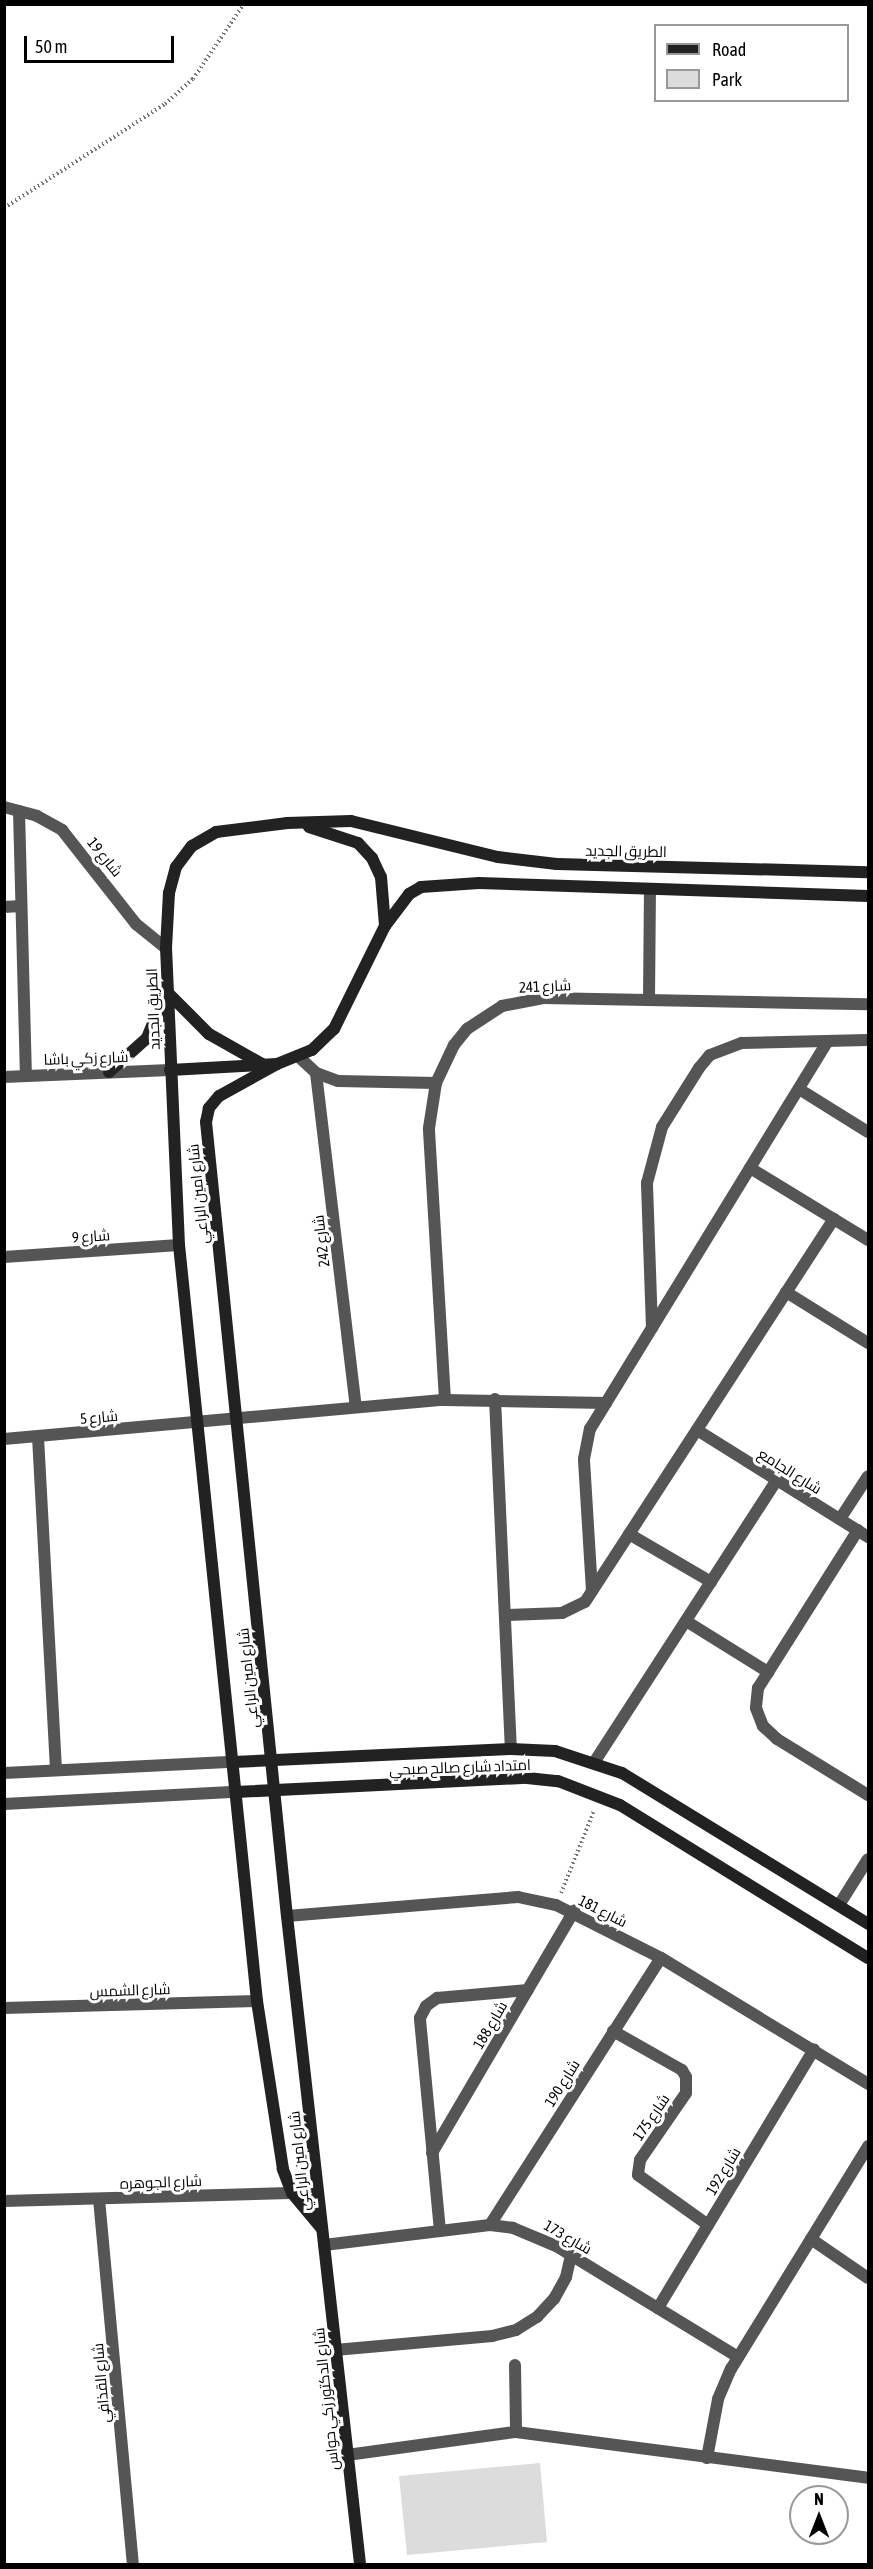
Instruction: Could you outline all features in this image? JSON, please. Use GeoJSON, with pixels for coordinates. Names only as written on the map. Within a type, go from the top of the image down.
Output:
{"type":"FeatureCollection","features":[{"type":"Feature","properties":{"kind":"street","name":"شارع 19"},"geometry":{"type":"LineString","coordinates":[[4,807],[37,816],[62,830],[136,924],[166,948]]}},
{"type":"Feature","properties":{"kind":"street"},"geometry":{"type":"LineString","coordinates":[[19,811],[26,1076]]}},
{"type":"Feature","properties":{"kind":"street","name":"الطريق الجديد"},"geometry":{"type":"LineString","coordinates":[[868,872],[557,864],[498,857],[351,821],[287,823],[216,832],[192,846],[176,867],[169,893],[166,991],[170,1070],[278,1064],[312,1050],[334,1029],[385,926],[409,894],[422,887],[479,883],[868,896]]}},
{"type":"Feature","properties":{"kind":"street"},"geometry":{"type":"LineString","coordinates":[[287,823],[330,832],[358,843],[372,858],[381,877],[385,926]]}},
{"type":"Feature","properties":{"kind":"street"},"geometry":{"type":"LineString","coordinates":[[649,1000],[650,890]]}},
{"type":"Feature","properties":{"kind":"street"},"geometry":{"type":"LineString","coordinates":[[4,907],[21,906]]}},
{"type":"Feature","properties":{"kind":"street"},"geometry":{"type":"LineString","coordinates":[[109,1072],[147,1038],[166,991],[209,1034],[263,1065]]}},
{"type":"Feature","properties":{"kind":"street","name":"شارع 241"},"geometry":{"type":"LineString","coordinates":[[445,1400],[429,1128],[436,1083],[454,1045],[467,1029],[502,1005],[543,998],[868,1004]]}},
{"type":"Feature","properties":{"kind":"street"},"geometry":{"type":"LineString","coordinates":[[652,1328],[647,1183],[662,1127],[699,1068],[725,1046],[868,1040]]}},
{"type":"Feature","properties":{"kind":"street"},"geometry":{"type":"LineString","coordinates":[[592,1591],[584,1459],[590,1429],[828,1041]]}},
{"type":"Feature","properties":{"kind":"street"},"geometry":{"type":"LineString","coordinates":[[298,1056],[316,1073],[350,1082],[436,1083]]}},
{"type":"Feature","properties":{"kind":"street","name":"شارع امين الراعي"},"geometry":{"type":"LineString","coordinates":[[278,1064],[219,1096],[209,1108],[206,1122],[287,1916],[322,2229]]}},
{"type":"Feature","properties":{"kind":"street","name":"شارع زكي باشا"},"geometry":{"type":"LineString","coordinates":[[4,1077],[170,1070]]}},
{"type":"Feature","properties":{"kind":"street","name":"شارع امين الراعي"},"geometry":{"type":"LineString","coordinates":[[170,1070],[179,1245],[257,2001],[276,2140],[292,2193],[322,2229]]}},
{"type":"Feature","properties":{"kind":"street","name":"شارع 242"},"geometry":{"type":"LineString","coordinates":[[316,1073],[356,1406]]}},
{"type":"Feature","properties":{"kind":"street"},"geometry":{"type":"LineString","coordinates":[[799,1089],[868,1132]]}},
{"type":"Feature","properties":{"kind":"street"},"geometry":{"type":"LineString","coordinates":[[750,1168],[868,1240]]}},
{"type":"Feature","properties":{"kind":"street"},"geometry":{"type":"LineString","coordinates":[[505,1615],[575,1609],[592,1591],[834,1219]]}},
{"type":"Feature","properties":{"kind":"street","name":"شارع 9"},"geometry":{"type":"LineString","coordinates":[[4,1257],[179,1245]]}},
{"type":"Feature","properties":{"kind":"street"},"geometry":{"type":"LineString","coordinates":[[786,1292],[868,1343]]}},
{"type":"Feature","properties":{"kind":"street"},"geometry":{"type":"LineString","coordinates":[[495,1399],[511,1749]]}},
{"type":"Feature","properties":{"kind":"street","name":"شارع 5"},"geometry":{"type":"LineString","coordinates":[[4,1439],[236,1420],[356,1406],[445,1400],[495,1399],[606,1403]]}},
{"type":"Feature","properties":{"kind":"street","name":"شارع الجامع"},"geometry":{"type":"LineString","coordinates":[[697,1430],[863,1534]]}},
{"type":"Feature","properties":{"kind":"street"},"geometry":{"type":"LineString","coordinates":[[38,1437],[56,1770]]}},
{"type":"Feature","properties":{"kind":"street"},"geometry":{"type":"LineString","coordinates":[[840,1519],[868,1476]]}},
{"type":"Feature","properties":{"kind":"street"},"geometry":{"type":"LineString","coordinates":[[595,1761],[777,1480]]}},
{"type":"Feature","properties":{"kind":"street"},"geometry":{"type":"LineString","coordinates":[[629,1534],[711,1582]]}},
{"type":"Feature","properties":{"kind":"street"},"geometry":{"type":"LineString","coordinates":[[863,1534],[758,1688],[756,1708],[764,1726],[777,1739],[868,1795]]}},
{"type":"Feature","properties":{"kind":"street"},"geometry":{"type":"LineString","coordinates":[[686,1621],[768,1672]]}},
{"type":"Feature","properties":{"kind":"street","name":"امتداد شارع صالح صبحي"},"geometry":{"type":"LineString","coordinates":[[4,1773],[511,1749],[555,1750],[595,1761],[622,1773],[868,1924]]}},
{"type":"Feature","properties":{"kind":"street","name":"امتداد شارع صالح صبحي"},"geometry":{"type":"LineString","coordinates":[[4,1804],[527,1778],[558,1781],[600,1795],[868,1958]]}},
{"type":"Feature","properties":{"kind":"street"},"geometry":{"type":"LineString","coordinates":[[838,1905],[868,1859]]}},
{"type":"Feature","properties":{"kind":"street","name":"شارع 181"},"geometry":{"type":"LineString","coordinates":[[287,1916],[518,1897],[556,1905],[574,1911],[661,1958],[814,2049],[868,2084]]}},
{"type":"Feature","properties":{"kind":"street","name":"شارع 188"},"geometry":{"type":"LineString","coordinates":[[432,2153],[574,1911]]}},
{"type":"Feature","properties":{"kind":"street","name":"شارع 190"},"geometry":{"type":"LineString","coordinates":[[490,2225],[661,1958]]}},
{"type":"Feature","properties":{"kind":"street"},"geometry":{"type":"LineString","coordinates":[[440,2231],[420,2018],[426,2006],[437,1998],[450,1995],[528,1990]]}},
{"type":"Feature","properties":{"kind":"street","name":"شارع الشمس"},"geometry":{"type":"LineString","coordinates":[[4,2008],[257,2001]]}},
{"type":"Feature","properties":{"kind":"street","name":"شارع 175"},"geometry":{"type":"LineString","coordinates":[[613,2031],[682,2070],[686,2077],[686,2093],[640,2160],[638,2175],[708,2225]]}},
{"type":"Feature","properties":{"kind":"street","name":"شارع 192"},"geometry":{"type":"LineString","coordinates":[[658,2308],[814,2049]]}},
{"type":"Feature","properties":{"kind":"street"},"geometry":{"type":"LineString","coordinates":[[707,2458],[718,2399],[738,2357],[868,2146]]}},
{"type":"Feature","properties":{"kind":"street","name":"شارع الجوهره"},"geometry":{"type":"LineString","coordinates":[[4,2201],[318,2192]]}},
{"type":"Feature","properties":{"kind":"street","name":"شارع القذافي"},"geometry":{"type":"LineString","coordinates":[[99,2199],[133,2565]]}},
{"type":"Feature","properties":{"kind":"street","name":"شارع 173"},"geometry":{"type":"LineString","coordinates":[[324,2245],[490,2225],[536,2235],[738,2357]]}},
{"type":"Feature","properties":{"kind":"street","name":"شارع الدكتور زكي حواس"},"geometry":{"type":"LineString","coordinates":[[322,2229],[360,2565]]}},
{"type":"Feature","properties":{"kind":"street"},"geometry":{"type":"LineString","coordinates":[[811,2239],[868,2278]]}},
{"type":"Feature","properties":{"kind":"street"},"geometry":{"type":"LineString","coordinates":[[335,2350],[492,2336],[516,2330],[537,2317],[554,2299],[571,2255]]}},
{"type":"Feature","properties":{"kind":"street"},"geometry":{"type":"LineString","coordinates":[[514,2365],[516,2432]]}},
{"type":"Feature","properties":{"kind":"street"},"geometry":{"type":"LineString","coordinates":[[347,2455],[516,2432],[868,2478]]}},
{"type":"Feature","properties":{"kind":"path"},"geometry":{"type":"LineString","coordinates":[[4,208],[165,104],[193,79],[244,4]]}},
{"type":"Feature","properties":{"kind":"path"},"geometry":{"type":"LineString","coordinates":[[556,1905],[600,1795]]}},
{"type":"Feature","properties":{"kind":"green space"},"geometry":{"type":"Polygon","coordinates":[[[540,2463],[547,2542],[407,2555],[399,2476],[540,2463]]]}}]}
